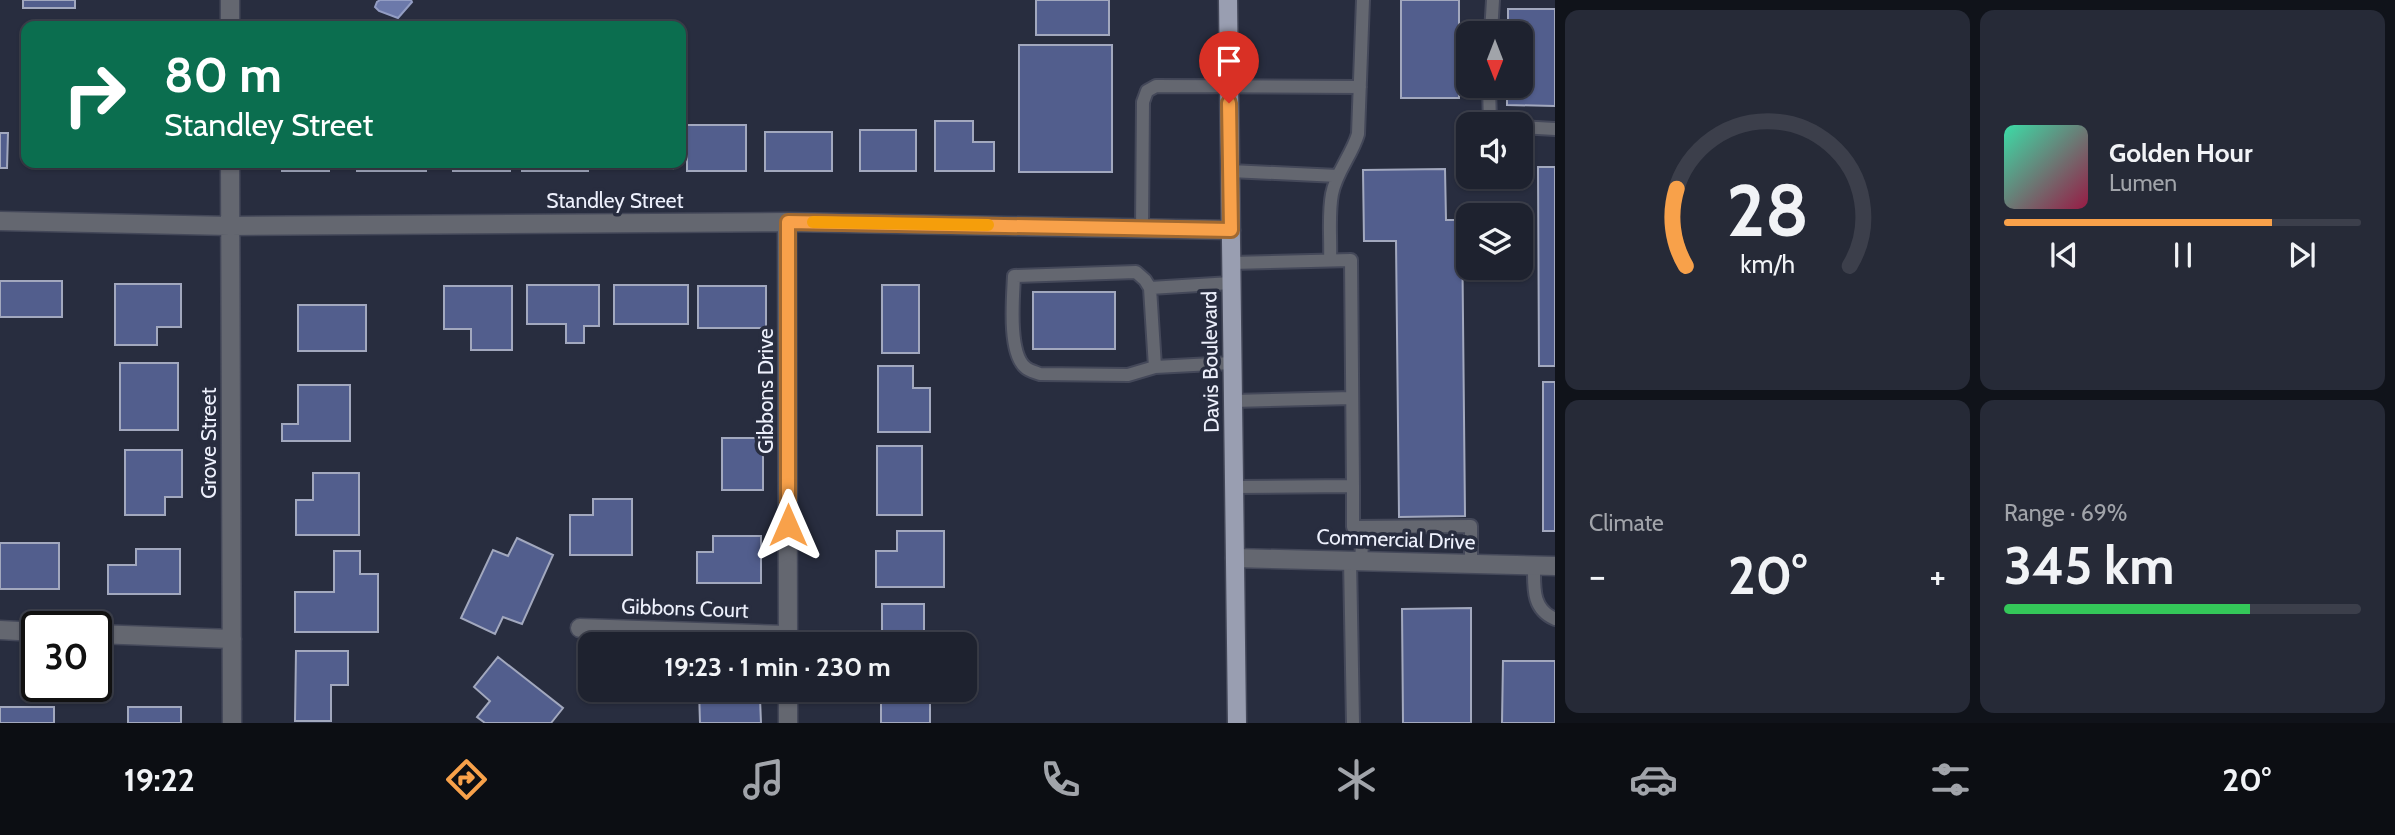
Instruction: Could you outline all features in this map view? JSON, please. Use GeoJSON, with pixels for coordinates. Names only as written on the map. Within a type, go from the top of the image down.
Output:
{"type":"FeatureCollection","features":[{"type":"Feature","properties":{"kind":"main road","name":"Davis Boulevard"},"geometry":{"type":"LineString","coordinates":[[1228,0],[1237,723]]}},
{"type":"Feature","properties":{"kind":"street"},"geometry":{"type":"LineString","coordinates":[[230,0],[230,21]]}},
{"type":"Feature","properties":{"kind":"street","name":"Grove Street"},"geometry":{"type":"LineString","coordinates":[[230,168],[232,723]]}},
{"type":"Feature","properties":{"kind":"street","name":"Standley Street"},"geometry":{"type":"LineString","coordinates":[[0,221],[230,226],[788,222],[1231,230]]}},
{"type":"Feature","properties":{"kind":"street","name":"Gibbons Drive"},"geometry":{"type":"LineString","coordinates":[[788,222],[788,632]]}},
{"type":"Feature","properties":{"kind":"street","name":"Commercial Drive"},"geometry":{"type":"LineString","coordinates":[[1234,558],[1555,566]]}},
{"type":"Feature","properties":{"kind":"street","name":"Gibbons Court"},"geometry":{"type":"LineString","coordinates":[[580,628],[656,632]]}},
{"type":"Feature","properties":{"kind":"street"},"geometry":{"type":"LineString","coordinates":[[0,631],[21,632]]}},
{"type":"Feature","properties":{"kind":"street"},"geometry":{"type":"LineString","coordinates":[[112,635],[232,639]]}},
{"type":"Feature","properties":{"kind":"street"},"geometry":{"type":"LineString","coordinates":[[788,702],[788,723]]}},
{"type":"Feature","properties":{"kind":"lane"},"geometry":{"type":"LineString","coordinates":[[1330,260],[1332,195],[1358,134],[1363,0]]}},
{"type":"Feature","properties":{"kind":"lane"},"geometry":{"type":"LineString","coordinates":[[1492,21],[1493,0]]}},
{"type":"Feature","properties":{"kind":"lane"},"geometry":{"type":"LineString","coordinates":[[1142,228],[1143,102],[1147,90],[1156,86],[1360,87]]}},
{"type":"Feature","properties":{"kind":"lane"},"geometry":{"type":"LineString","coordinates":[[1533,128],[1555,129]]}},
{"type":"Feature","properties":{"kind":"lane"},"geometry":{"type":"LineString","coordinates":[[1230,172],[1338,176]]}},
{"type":"Feature","properties":{"kind":"lane"},"geometry":{"type":"LineString","coordinates":[[1231,263],[1351,260],[1353,527],[1471,526],[1471,564]]}},
{"type":"Feature","properties":{"kind":"lane"},"geometry":{"type":"LineString","coordinates":[[1155,367],[1150,288],[1136,272],[1014,276],[1015,349],[1025,367],[1040,374],[1128,375],[1155,367],[1232,363]]}},
{"type":"Feature","properties":{"kind":"lane"},"geometry":{"type":"LineString","coordinates":[[1150,288],[1231,284]]}},
{"type":"Feature","properties":{"kind":"lane"},"geometry":{"type":"LineString","coordinates":[[1233,401],[1352,398]]}},
{"type":"Feature","properties":{"kind":"lane"},"geometry":{"type":"LineString","coordinates":[[1234,487],[1353,486]]}},
{"type":"Feature","properties":{"kind":"lane"},"geometry":{"type":"LineString","coordinates":[[1353,723],[1356,560],[1363,527]]}},
{"type":"Feature","properties":{"kind":"lane"},"geometry":{"type":"LineString","coordinates":[[1534,566],[1535,601],[1548,616],[1555,619]]}},
{"type":"Feature","properties":{"kind":"water"},"geometry":{"type":"Polygon","coordinates":[[[380,0],[412,2],[398,18],[375,7],[380,0]]]}},
{"type":"Feature","properties":{"kind":"building"},"geometry":{"type":"Polygon","coordinates":[[[23,0],[75,0],[75,8],[23,8],[23,0]]]}},
{"type":"Feature","properties":{"kind":"building"},"geometry":{"type":"Polygon","coordinates":[[[1036,0],[1109,0],[1109,35],[1036,35],[1036,0]]]}},
{"type":"Feature","properties":{"kind":"building"},"geometry":{"type":"Polygon","coordinates":[[[1401,0],[1459,0],[1459,21],[1456,21],[1456,98],[1401,98],[1401,0]]]}},
{"type":"Feature","properties":{"kind":"building"},"geometry":{"type":"Polygon","coordinates":[[[1508,9],[1555,9],[1555,106],[1507,105],[1507,98],[1533,98],[1533,21],[1508,21],[1508,9]]]}},
{"type":"Feature","properties":{"kind":"building"},"geometry":{"type":"Polygon","coordinates":[[[1019,45],[1112,45],[1112,172],[1019,172],[1019,45]]]}},
{"type":"Feature","properties":{"kind":"building"},"geometry":{"type":"Polygon","coordinates":[[[935,121],[973,121],[973,142],[994,142],[994,171],[935,171],[935,121]]]}},
{"type":"Feature","properties":{"kind":"building"},"geometry":{"type":"Polygon","coordinates":[[[687,125],[746,125],[746,171],[687,171],[687,125]]]}},
{"type":"Feature","properties":{"kind":"building"},"geometry":{"type":"Polygon","coordinates":[[[860,130],[916,130],[916,171],[860,171],[860,130]]]}},
{"type":"Feature","properties":{"kind":"building"},"geometry":{"type":"Polygon","coordinates":[[[765,132],[832,132],[832,171],[765,171],[765,132]]]}},
{"type":"Feature","properties":{"kind":"building"},"geometry":{"type":"Polygon","coordinates":[[[0,133],[8,133],[7,168],[0,168],[0,133]]]}},
{"type":"Feature","properties":{"kind":"building"},"geometry":{"type":"Polygon","coordinates":[[[1538,167],[1555,167],[1555,366],[1539,366],[1538,167]]]}},
{"type":"Feature","properties":{"kind":"building"},"geometry":{"type":"Polygon","coordinates":[[[55,168],[94,168],[94,169],[55,168]]]}},
{"type":"Feature","properties":{"kind":"building"},"geometry":{"type":"Polygon","coordinates":[[[282,168],[329,168],[329,171],[282,171],[282,168]]]}},
{"type":"Feature","properties":{"kind":"building"},"geometry":{"type":"Polygon","coordinates":[[[357,168],[426,168],[426,171],[357,171],[357,168]]]}},
{"type":"Feature","properties":{"kind":"building"},"geometry":{"type":"Polygon","coordinates":[[[453,168],[510,168],[510,171],[453,171],[453,168]]]}},
{"type":"Feature","properties":{"kind":"building"},"geometry":{"type":"Polygon","coordinates":[[[522,168],[588,168],[588,171],[522,171],[522,168]]]}},
{"type":"Feature","properties":{"kind":"building"},"geometry":{"type":"Polygon","coordinates":[[[602,168],[673,168],[673,169],[602,168]]]}},
{"type":"Feature","properties":{"kind":"building"},"geometry":{"type":"Polygon","coordinates":[[[1445,169],[1446,220],[1456,220],[1456,280],[1463,280],[1465,516],[1399,517],[1396,241],[1364,241],[1363,170],[1445,169]]]}},
{"type":"Feature","properties":{"kind":"building"},"geometry":{"type":"Polygon","coordinates":[[[0,281],[62,281],[62,317],[0,317],[0,281]]]}},
{"type":"Feature","properties":{"kind":"building"},"geometry":{"type":"Polygon","coordinates":[[[115,284],[181,284],[181,327],[157,327],[157,345],[115,345],[115,284]]]}},
{"type":"Feature","properties":{"kind":"building"},"geometry":{"type":"Polygon","coordinates":[[[527,285],[599,285],[599,326],[584,326],[584,343],[566,343],[566,324],[527,324],[527,285]]]}},
{"type":"Feature","properties":{"kind":"building"},"geometry":{"type":"Polygon","coordinates":[[[614,285],[688,285],[688,324],[614,324],[614,285]]]}},
{"type":"Feature","properties":{"kind":"building"},"geometry":{"type":"Polygon","coordinates":[[[882,285],[919,285],[919,353],[882,353],[882,285]]]}},
{"type":"Feature","properties":{"kind":"building"},"geometry":{"type":"Polygon","coordinates":[[[444,286],[512,286],[512,350],[471,350],[471,329],[444,329],[444,286]]]}},
{"type":"Feature","properties":{"kind":"building"},"geometry":{"type":"Polygon","coordinates":[[[698,286],[766,286],[766,328],[698,328],[698,286]]]}},
{"type":"Feature","properties":{"kind":"building"},"geometry":{"type":"Polygon","coordinates":[[[1033,292],[1115,292],[1115,349],[1033,349],[1033,292]]]}},
{"type":"Feature","properties":{"kind":"building"},"geometry":{"type":"Polygon","coordinates":[[[298,305],[366,305],[366,351],[298,351],[298,305]]]}},
{"type":"Feature","properties":{"kind":"building"},"geometry":{"type":"Polygon","coordinates":[[[120,363],[178,363],[178,430],[120,430],[120,363]]]}},
{"type":"Feature","properties":{"kind":"building"},"geometry":{"type":"Polygon","coordinates":[[[878,366],[913,366],[913,388],[930,388],[930,432],[878,432],[878,366]]]}},
{"type":"Feature","properties":{"kind":"building"},"geometry":{"type":"Polygon","coordinates":[[[1543,382],[1555,382],[1555,531],[1543,531],[1543,382]]]}},
{"type":"Feature","properties":{"kind":"building"},"geometry":{"type":"Polygon","coordinates":[[[298,385],[350,385],[350,441],[282,441],[282,424],[298,424],[298,385]]]}},
{"type":"Feature","properties":{"kind":"building"},"geometry":{"type":"Polygon","coordinates":[[[722,438],[763,438],[763,490],[722,490],[722,438]]]}},
{"type":"Feature","properties":{"kind":"building"},"geometry":{"type":"Polygon","coordinates":[[[877,446],[922,446],[922,515],[877,515],[877,446]]]}},
{"type":"Feature","properties":{"kind":"building"},"geometry":{"type":"Polygon","coordinates":[[[125,450],[182,450],[182,497],[165,497],[165,515],[125,515],[125,450]]]}},
{"type":"Feature","properties":{"kind":"building"},"geometry":{"type":"Polygon","coordinates":[[[313,473],[359,473],[359,535],[296,535],[296,500],[313,500],[313,473]]]}},
{"type":"Feature","properties":{"kind":"building"},"geometry":{"type":"Polygon","coordinates":[[[593,499],[632,499],[632,555],[570,555],[570,515],[593,515],[593,499]]]}},
{"type":"Feature","properties":{"kind":"building"},"geometry":{"type":"Polygon","coordinates":[[[897,531],[944,531],[944,587],[876,587],[876,551],[897,551],[897,531]]]}},
{"type":"Feature","properties":{"kind":"building"},"geometry":{"type":"Polygon","coordinates":[[[713,536],[761,536],[761,583],[697,583],[697,552],[713,552],[713,536]]]}},
{"type":"Feature","properties":{"kind":"building"},"geometry":{"type":"Polygon","coordinates":[[[517,538],[553,555],[522,624],[503,617],[495,634],[461,618],[493,550],[508,556],[517,538]]]}},
{"type":"Feature","properties":{"kind":"building"},"geometry":{"type":"Polygon","coordinates":[[[0,543],[59,543],[59,589],[0,589],[0,543]]]}},
{"type":"Feature","properties":{"kind":"building"},"geometry":{"type":"Polygon","coordinates":[[[136,549],[180,549],[180,594],[108,594],[108,565],[136,565],[136,549]]]}},
{"type":"Feature","properties":{"kind":"building"},"geometry":{"type":"Polygon","coordinates":[[[334,551],[360,551],[360,574],[378,574],[378,632],[295,632],[295,592],[334,592],[334,551]]]}},
{"type":"Feature","properties":{"kind":"building"},"geometry":{"type":"Polygon","coordinates":[[[882,604],[924,604],[924,632],[882,632],[882,604]]]}},
{"type":"Feature","properties":{"kind":"building"},"geometry":{"type":"Polygon","coordinates":[[[1471,608],[1471,723],[1403,723],[1402,609],[1471,608]]]}},
{"type":"Feature","properties":{"kind":"building"},"geometry":{"type":"Polygon","coordinates":[[[296,651],[348,651],[348,685],[331,685],[331,721],[295,721],[296,651]]]}},
{"type":"Feature","properties":{"kind":"building"},"geometry":{"type":"Polygon","coordinates":[[[498,657],[563,708],[551,723],[485,723],[477,717],[490,701],[474,687],[498,657]]]}},
{"type":"Feature","properties":{"kind":"building"},"geometry":{"type":"Polygon","coordinates":[[[1503,661],[1555,661],[1555,723],[1502,723],[1503,661]]]}},
{"type":"Feature","properties":{"kind":"building"},"geometry":{"type":"Polygon","coordinates":[[[699,702],[760,702],[761,723],[700,723],[699,702]]]}},
{"type":"Feature","properties":{"kind":"building"},"geometry":{"type":"Polygon","coordinates":[[[881,702],[930,702],[930,723],[881,723],[881,702]]]}},
{"type":"Feature","properties":{"kind":"building"},"geometry":{"type":"Polygon","coordinates":[[[0,707],[54,707],[54,723],[0,723],[0,707]]]}},
{"type":"Feature","properties":{"kind":"building"},"geometry":{"type":"Polygon","coordinates":[[[128,707],[181,707],[181,723],[128,723],[128,707]]]}},
{"type":"Feature","properties":{"kind":"slow traffic"},"geometry":{"type":"LineString","coordinates":[[813,222],[988,225]]}},
{"type":"Feature","properties":{"kind":"route"},"geometry":{"type":"LineString","coordinates":[[788,525],[788,222],[1231,230],[1229,103]]}}]}
